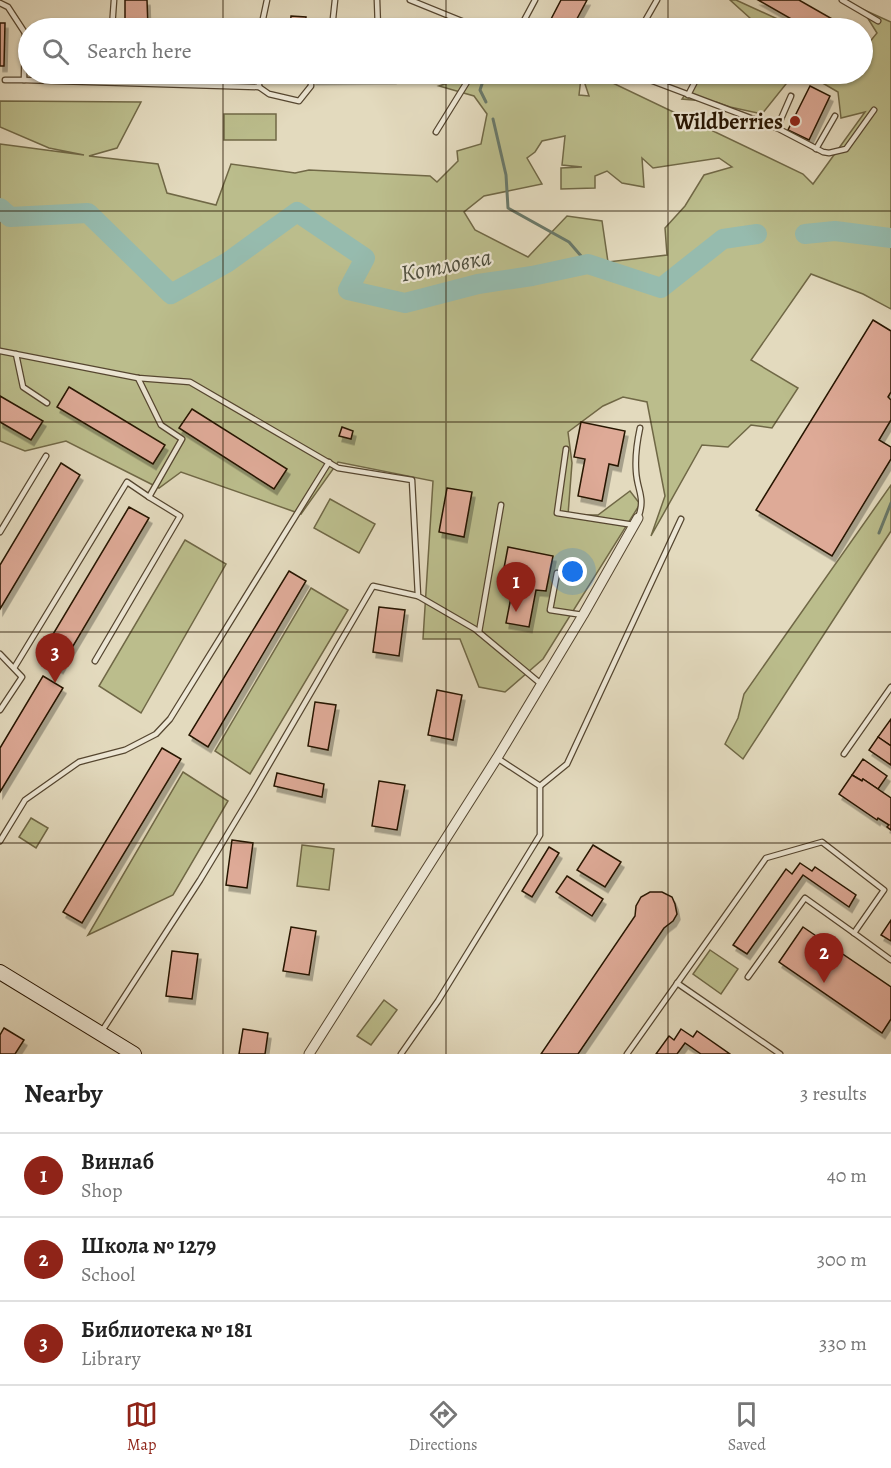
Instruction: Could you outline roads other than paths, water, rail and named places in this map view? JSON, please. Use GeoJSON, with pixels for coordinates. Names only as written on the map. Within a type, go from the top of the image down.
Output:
{"type":"FeatureCollection","features":[{"type":"Feature","properties":{"kind":"street"},"geometry":{"type":"LineString","coordinates":[[309,1054],[496,758],[583,615],[636,522]]}},
{"type":"Feature","properties":{"kind":"street"},"geometry":{"type":"LineString","coordinates":[[0,972],[134,1054]]}},
{"type":"Feature","properties":{"kind":"lane"},"geometry":{"type":"LineString","coordinates":[[113,18],[114,0]]}},
{"type":"Feature","properties":{"kind":"lane"},"geometry":{"type":"LineString","coordinates":[[263,18],[267,0]]}},
{"type":"Feature","properties":{"kind":"lane"},"geometry":{"type":"LineString","coordinates":[[333,18],[335,0]]}},
{"type":"Feature","properties":{"kind":"lane"},"geometry":{"type":"LineString","coordinates":[[377,0],[378,18]]}},
{"type":"Feature","properties":{"kind":"lane"},"geometry":{"type":"LineString","coordinates":[[410,0],[454,18]]}},
{"type":"Feature","properties":{"kind":"lane"},"geometry":{"type":"LineString","coordinates":[[525,18],[535,0]]}},
{"type":"Feature","properties":{"kind":"lane"},"geometry":{"type":"LineString","coordinates":[[647,18],[657,0]]}},
{"type":"Feature","properties":{"kind":"lane"},"geometry":{"type":"LineString","coordinates":[[842,0],[873,18]]}},
{"type":"Feature","properties":{"kind":"lane"},"geometry":{"type":"LineString","coordinates":[[0,3],[8,7],[18,21]]}},
{"type":"Feature","properties":{"kind":"lane"},"geometry":{"type":"LineString","coordinates":[[873,18],[878,21]]}},
{"type":"Feature","properties":{"kind":"lane"},"geometry":{"type":"LineString","coordinates":[[4,80],[18,80]]}},
{"type":"Feature","properties":{"kind":"lane"},"geometry":{"type":"LineString","coordinates":[[171,84],[259,87],[269,94],[299,101],[311,84]]}},
{"type":"Feature","properties":{"kind":"lane"},"geometry":{"type":"LineString","coordinates":[[436,132],[466,84]]}},
{"type":"Feature","properties":{"kind":"lane"},"geometry":{"type":"LineString","coordinates":[[660,84],[777,128],[816,149],[829,153],[846,149],[874,110]]}},
{"type":"Feature","properties":{"kind":"lane"},"geometry":{"type":"LineString","coordinates":[[688,95],[694,84]]}},
{"type":"Feature","properties":{"kind":"lane"},"geometry":{"type":"LineString","coordinates":[[777,128],[791,96]]}},
{"type":"Feature","properties":{"kind":"lane"},"geometry":{"type":"LineString","coordinates":[[816,149],[835,116]]}},
{"type":"Feature","properties":{"kind":"lane"},"geometry":{"type":"LineString","coordinates":[[0,351],[138,378],[190,382],[338,468],[412,480],[418,596]]}},
{"type":"Feature","properties":{"kind":"lane"},"geometry":{"type":"LineString","coordinates":[[16,354],[23,387],[47,403]]}},
{"type":"Feature","properties":{"kind":"lane"},"geometry":{"type":"LineString","coordinates":[[138,378],[161,426],[182,439],[149,496]]}},
{"type":"Feature","properties":{"kind":"lane"},"geometry":{"type":"LineString","coordinates":[[566,449],[557,513],[636,522],[642,508],[642,497],[636,472],[640,428]]}},
{"type":"Feature","properties":{"kind":"lane"},"geometry":{"type":"LineString","coordinates":[[0,532],[46,456]]}},
{"type":"Feature","properties":{"kind":"lane"},"geometry":{"type":"LineString","coordinates":[[0,841],[25,800],[79,762],[125,750],[156,734],[170,719],[329,462]]}},
{"type":"Feature","properties":{"kind":"lane"},"geometry":{"type":"LineString","coordinates":[[14,668],[128,482],[180,516],[95,662]]}},
{"type":"Feature","properties":{"kind":"lane"},"geometry":{"type":"LineString","coordinates":[[479,632],[501,505]]}},
{"type":"Feature","properties":{"kind":"lane"},"geometry":{"type":"LineString","coordinates":[[540,786],[567,764],[681,519]]}},
{"type":"Feature","properties":{"kind":"lane"},"geometry":{"type":"LineString","coordinates":[[556,573],[550,610],[583,615]]}},
{"type":"Feature","properties":{"kind":"lane"},"geometry":{"type":"LineString","coordinates":[[101,1033],[200,880],[373,586],[418,596],[479,632],[541,684]]}},
{"type":"Feature","properties":{"kind":"lane"},"geometry":{"type":"LineString","coordinates":[[0,654],[22,677],[0,710]]}},
{"type":"Feature","properties":{"kind":"lane"},"geometry":{"type":"LineString","coordinates":[[844,754],[891,687]]}},
{"type":"Feature","properties":{"kind":"lane"},"geometry":{"type":"LineString","coordinates":[[496,758],[540,786]]}},
{"type":"Feature","properties":{"kind":"lane"},"geometry":{"type":"LineString","coordinates":[[401,1054],[438,1000],[540,835],[540,786]]}},
{"type":"Feature","properties":{"kind":"lane"},"geometry":{"type":"LineString","coordinates":[[627,1054],[766,858],[822,842],[884,890],[854,933]]}},
{"type":"Feature","properties":{"kind":"lane"},"geometry":{"type":"LineString","coordinates":[[748,977],[806,898],[891,960]]}},
{"type":"Feature","properties":{"kind":"lane"},"geometry":{"type":"LineString","coordinates":[[676,983],[780,1054]]}},
{"type":"Feature","properties":{"kind":"waterway"},"geometry":{"type":"LineString","coordinates":[[482,84],[480,90],[486,102]]}},
{"type":"Feature","properties":{"kind":"waterway"},"geometry":{"type":"LineString","coordinates":[[493,119],[506,175],[508,208],[569,242],[588,264]]}},
{"type":"Feature","properties":{"kind":"waterway","name":"Котловка"},"geometry":{"type":"LineString","coordinates":[[0,208],[10,217],[88,213],[171,294],[228,262],[297,212],[365,258],[348,290],[405,303],[478,284],[588,264],[661,288],[723,239],[757,234]]}},
{"type":"Feature","properties":{"kind":"waterway","name":"Котловка"},"geometry":{"type":"LineString","coordinates":[[805,234],[835,231],[891,238]]}},
{"type":"Feature","properties":{"kind":"waterway"},"geometry":{"type":"LineString","coordinates":[[879,533],[891,503]]}},
{"type":"Feature","properties":{"kind":"place","name":"Wildberries"},"geometry":{"type":"Point","coordinates":[795,121]}},
{"type":"Feature","properties":{"kind":"place","name":"Винлаб"},"geometry":{"type":"Point","coordinates":[516,612]}},
{"type":"Feature","properties":{"kind":"place","name":"Библиотека № 181"},"geometry":{"type":"Point","coordinates":[55,683]}},
{"type":"Feature","properties":{"kind":"place","name":"Школа № 1279"},"geometry":{"type":"Point","coordinates":[824,983]}}]}
